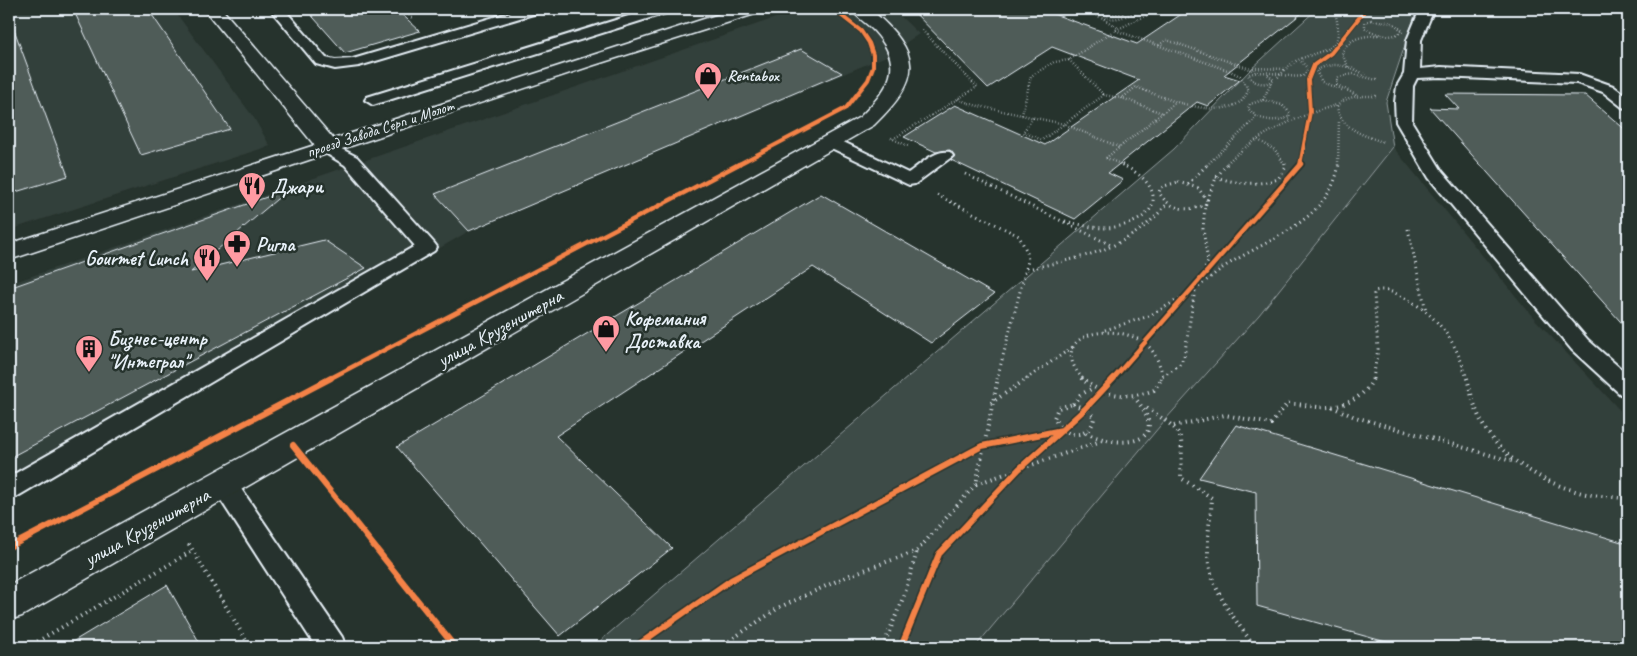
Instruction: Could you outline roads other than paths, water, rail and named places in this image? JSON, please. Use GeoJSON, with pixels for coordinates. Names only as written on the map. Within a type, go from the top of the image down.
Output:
{"type":"FeatureCollection","features":[{"type":"Feature","properties":{"kind":"street"},"geometry":{"type":"LineString","coordinates":[[213,9],[328,147]]}},
{"type":"Feature","properties":{"kind":"street","name":"проезд Завода Серп и Молот"},"geometry":{"type":"LineString","coordinates":[[9,252],[752,9]]}},
{"type":"Feature","properties":{"kind":"street","name":"улица Крузенштерна"},"geometry":{"type":"LineString","coordinates":[[9,604],[862,124],[891,98],[903,70],[898,47],[876,22],[860,9]]}},
{"type":"Feature","properties":{"kind":"lane"},"geometry":{"type":"LineString","coordinates":[[277,9],[320,61],[335,65],[354,63],[535,9]]}},
{"type":"Feature","properties":{"kind":"lane"},"geometry":{"type":"LineString","coordinates":[[374,100],[664,9]]}},
{"type":"Feature","properties":{"kind":"lane"},"geometry":{"type":"LineString","coordinates":[[1427,9],[1414,40],[1412,74],[1405,86],[1403,102],[1404,122],[1435,174],[1580,345],[1628,388]]}},
{"type":"Feature","properties":{"kind":"lane"},"geometry":{"type":"LineString","coordinates":[[1412,74],[1441,72],[1579,79],[1608,89],[1628,104]]}},
{"type":"Feature","properties":{"kind":"lane"},"geometry":{"type":"LineString","coordinates":[[833,142],[909,180],[941,159]]}},
{"type":"Feature","properties":{"kind":"lane"},"geometry":{"type":"LineString","coordinates":[[9,489],[427,248],[351,161],[328,147]]}},
{"type":"Feature","properties":{"kind":"lane"},"geometry":{"type":"LineString","coordinates":[[224,484],[332,647]]}},
{"type":"Feature","properties":{"kind":"place","name":"Rentabox"},"geometry":{"type":"Point","coordinates":[708,100]}},
{"type":"Feature","properties":{"kind":"place","name":"Джари"},"geometry":{"type":"Point","coordinates":[252,210]}},
{"type":"Feature","properties":{"kind":"place","name":"Ригла"},"geometry":{"type":"Point","coordinates":[237,268]}},
{"type":"Feature","properties":{"kind":"place","name":"Gourmet Lunch"},"geometry":{"type":"Point","coordinates":[207,282]}},
{"type":"Feature","properties":{"kind":"place","name":"Кофемания Доставка"},"geometry":{"type":"Point","coordinates":[606,353]}},
{"type":"Feature","properties":{"kind":"place","name":"Бизнес-центр \"Интеграл\""},"geometry":{"type":"Point","coordinates":[89,373]}}]}
